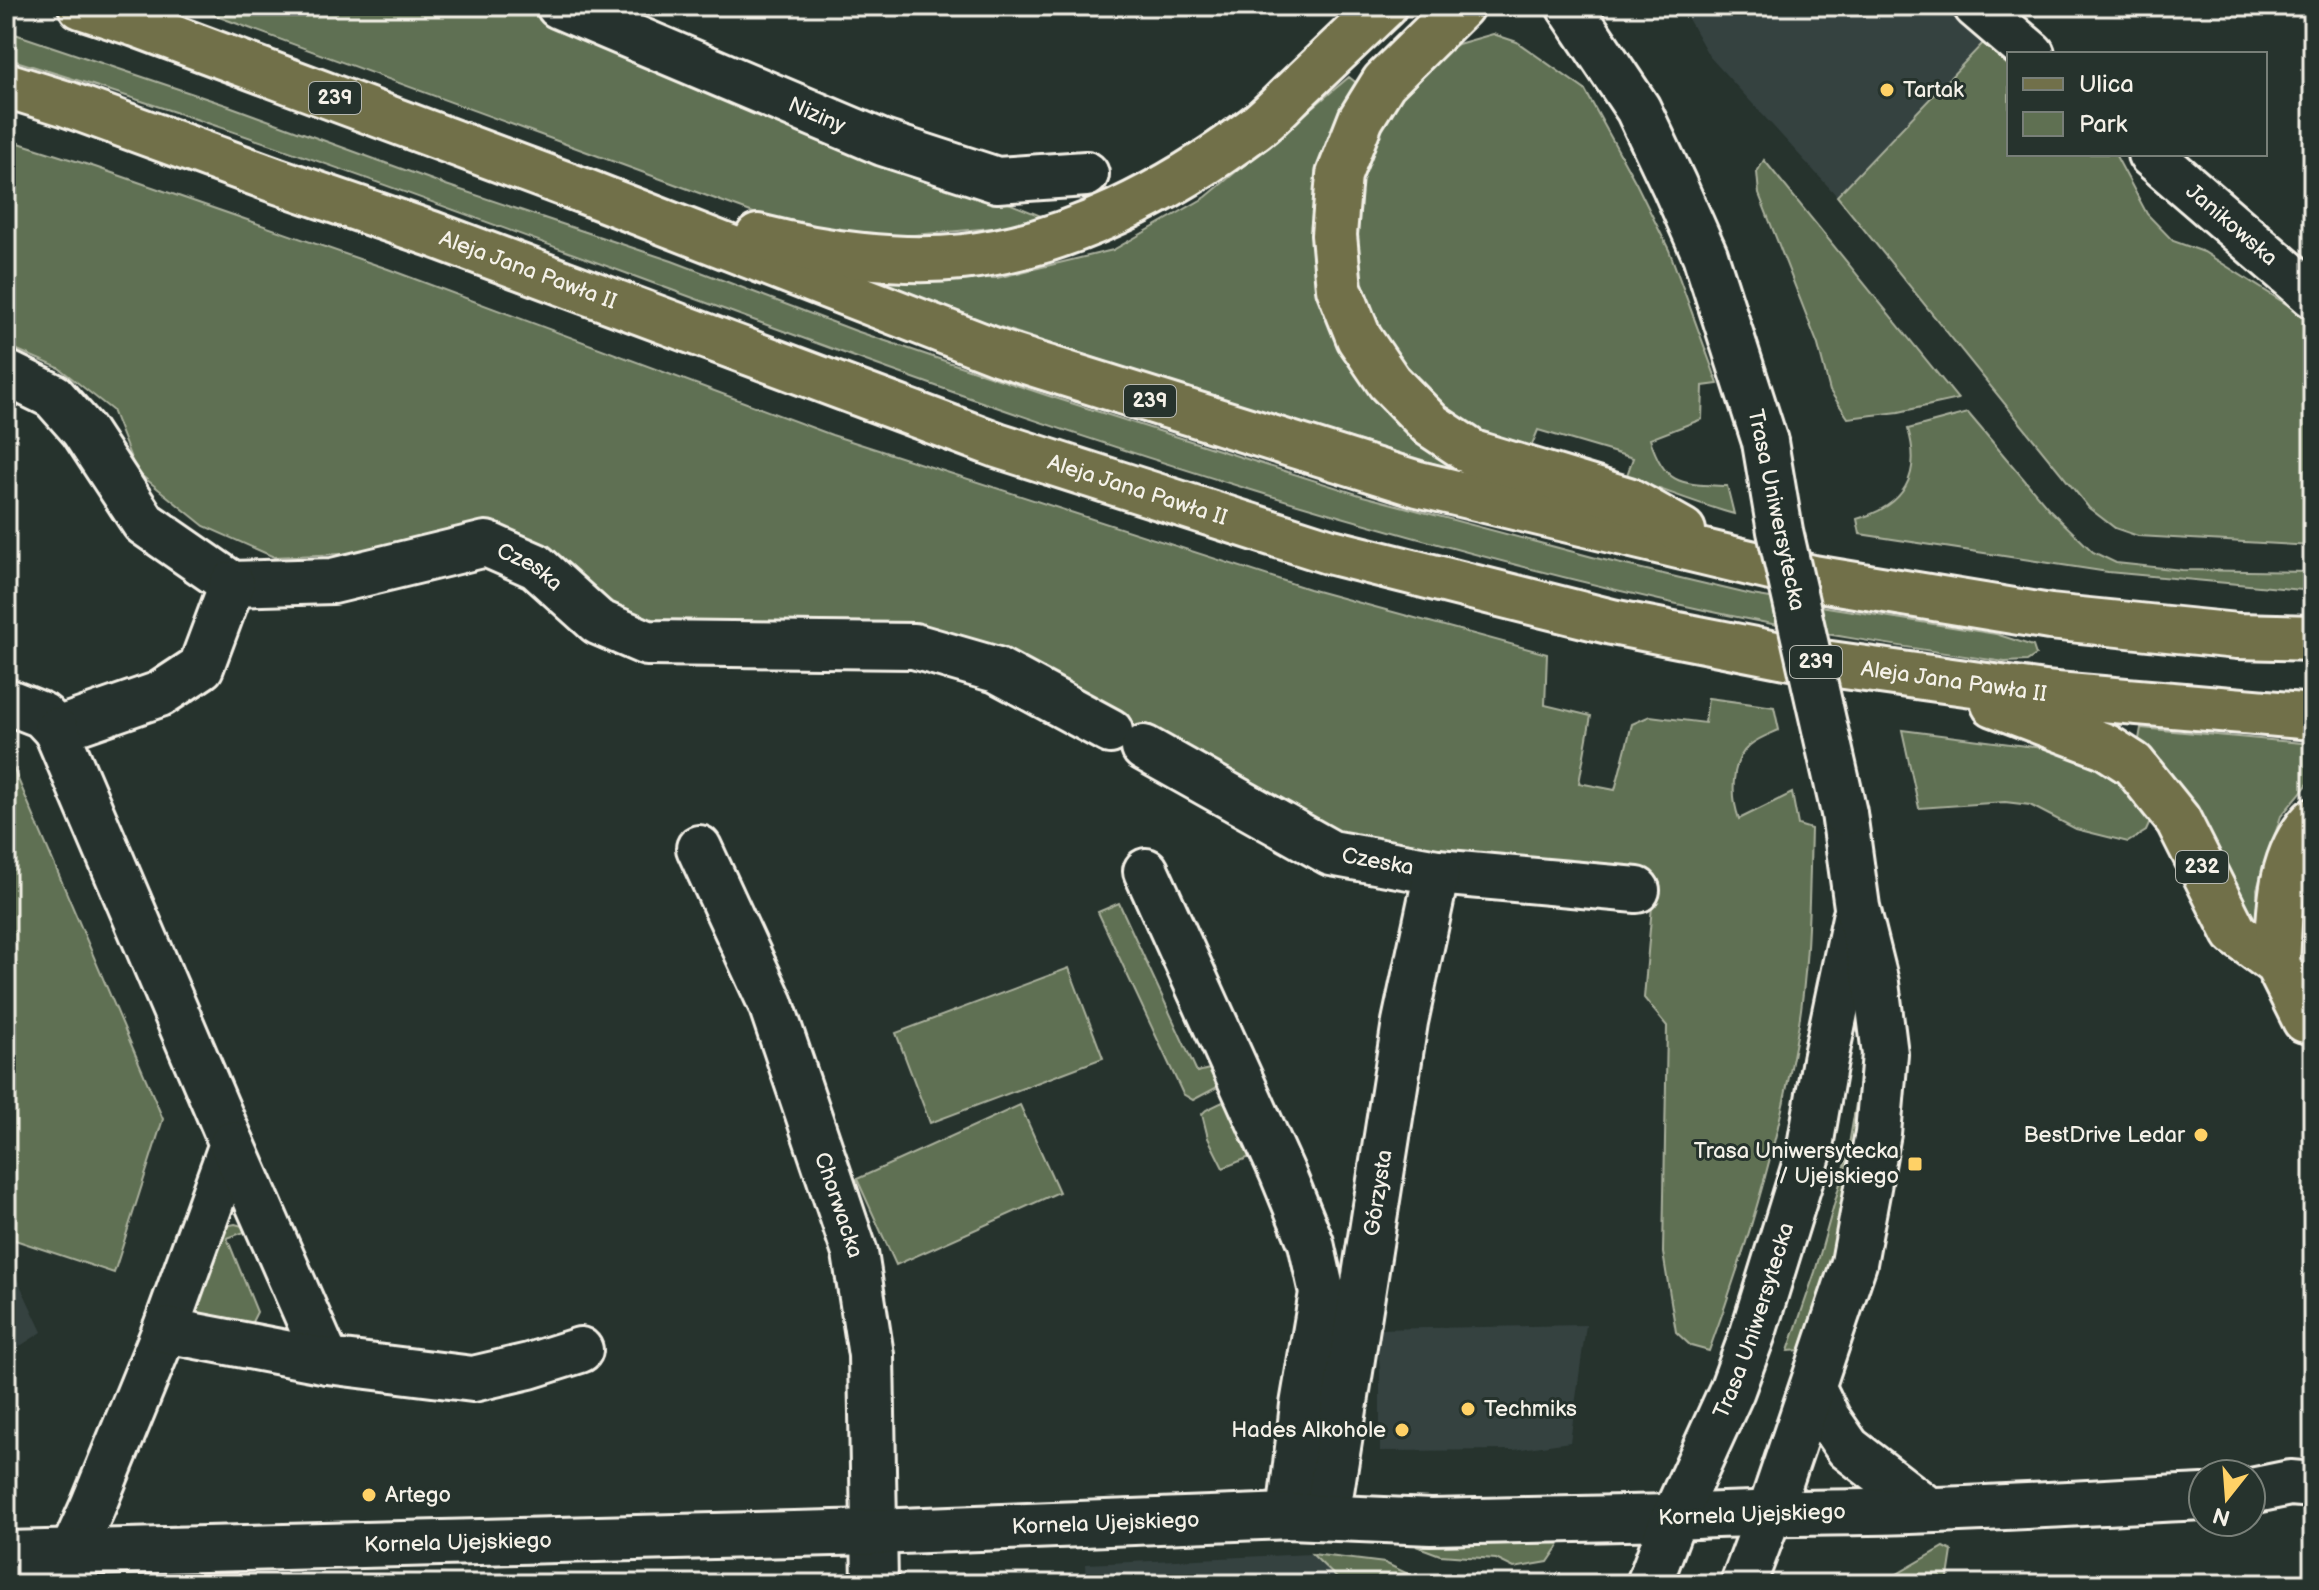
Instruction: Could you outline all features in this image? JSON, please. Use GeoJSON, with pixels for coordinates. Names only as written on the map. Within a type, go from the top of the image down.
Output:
{"type":"FeatureCollection","features":[{"type":"Feature","properties":{"kind":"main road","name":"239"},"geometry":{"type":"LineString","coordinates":[[81,6],[589,193],[1000,353],[1418,484],[1813,578],[2050,617],[2237,636],[2313,638]]}},
{"type":"Feature","properties":{"kind":"main road"},"geometry":{"type":"LineString","coordinates":[[589,193],[788,245],[879,258],[963,257],[1044,241],[1135,203],[1188,174],[1257,126],[1384,6]]}},
{"type":"Feature","properties":{"kind":"main road"},"geometry":{"type":"LineString","coordinates":[[1461,6],[1384,82],[1361,119],[1339,175],[1334,235],[1339,288],[1359,338],[1389,382],[1431,425],[1473,453],[1628,500],[1727,556]]}},
{"type":"Feature","properties":{"kind":"main road","name":"Aleja Jana Pawła II"},"geometry":{"type":"LineString","coordinates":[[6,85],[432,234],[997,445],[1328,551],[1612,622],[1816,662],[2044,694],[2313,717]]}},
{"type":"Feature","properties":{"kind":"main road","name":"232"},"geometry":{"type":"LineString","coordinates":[[1916,676],[2105,746],[2133,764],[2178,820],[2235,933],[2277,964],[2309,1028]]}},
{"type":"Feature","properties":{"kind":"main road"},"geometry":{"type":"LineString","coordinates":[[2277,964],[2282,887],[2289,859],[2313,821]]}},
{"type":"Feature","properties":{"kind":"street","name":"Niziny"},"geometry":{"type":"LineString","coordinates":[[559,6],[883,143],[997,180],[1086,174]]}},
{"type":"Feature","properties":{"kind":"street","name":"Trasa Uniwersytecka"},"geometry":{"type":"LineString","coordinates":[[1569,6],[1638,109],[1674,185],[1705,255],[1765,442],[1780,531],[1844,813],[1857,907],[1876,983],[1885,1054],[1878,1133],[1854,1263],[1743,1584]]}},
{"type":"Feature","properties":{"kind":"street"},"geometry":{"type":"LineString","coordinates":[[1976,6],[2030,52]]}},
{"type":"Feature","properties":{"kind":"street","name":"Janikowska"},"geometry":{"type":"LineString","coordinates":[[2152,156],[2313,295]]}},
{"type":"Feature","properties":{"kind":"street"},"geometry":{"type":"LineString","coordinates":[[6,373],[53,396],[83,430],[144,523],[232,584],[201,667],[160,694],[56,730]]}},
{"type":"Feature","properties":{"kind":"street","name":"Czeska"},"geometry":{"type":"LineString","coordinates":[[232,584],[333,581],[486,544],[536,566],[598,622],[647,643],[914,646],[997,670],[1331,853],[1437,872],[1637,890]]}},
{"type":"Feature","properties":{"kind":"street"},"geometry":{"type":"LineString","coordinates":[[6,701],[42,715],[56,730],[327,1361]]}},
{"type":"Feature","properties":{"kind":"street","name":"Chorwacka"},"geometry":{"type":"LineString","coordinates":[[699,848],[771,1004],[855,1253],[871,1355],[875,1584]]}},
{"type":"Feature","properties":{"kind":"street"},"geometry":{"type":"LineString","coordinates":[[1146,871],[1311,1243],[1322,1293],[1303,1405],[1308,1516]]}},
{"type":"Feature","properties":{"kind":"street","name":"Górzysta"},"geometry":{"type":"LineString","coordinates":[[1308,1516],[1437,872]]}},
{"type":"Feature","properties":{"kind":"street","name":"Trasa Uniwersytecka"},"geometry":{"type":"LineString","coordinates":[[1649,1584],[1674,1517],[1732,1390],[1753,1333],[1809,1152],[1857,907]]}},
{"type":"Feature","properties":{"kind":"street"},"geometry":{"type":"LineString","coordinates":[[65,1568],[165,1330],[232,1144]]}},
{"type":"Feature","properties":{"kind":"street"},"geometry":{"type":"LineString","coordinates":[[165,1330],[327,1361],[473,1379],[580,1350]]}},
{"type":"Feature","properties":{"kind":"street"},"geometry":{"type":"LineString","coordinates":[[1813,1388],[1828,1419],[1848,1448],[1928,1510]]}},
{"type":"Feature","properties":{"kind":"street","name":"Kornela Ujejskiego"},"geometry":{"type":"LineString","coordinates":[[6,1554],[65,1568],[1308,1516],[1431,1522],[1674,1517],[1928,1510],[2187,1498]]}},
{"type":"Feature","properties":{"kind":"shaded area"},"geometry":{"type":"Polygon","coordinates":[[[1681,6],[1943,6],[1985,41],[1837,196],[1709,56],[1681,6]]]}},
{"type":"Feature","properties":{"kind":"shaded area"},"geometry":{"type":"Polygon","coordinates":[[[6,1255],[42,1332],[6,1355],[6,1255]]]}},
{"type":"Feature","properties":{"kind":"shaded area"},"geometry":{"type":"Polygon","coordinates":[[[1586,1325],[1570,1442],[1514,1450],[1380,1451],[1380,1370],[1376,1329],[1586,1325]]]}},
{"type":"Feature","properties":{"kind":"shaded area"},"geometry":{"type":"Polygon","coordinates":[[[1312,1554],[1343,1584],[1087,1584],[1086,1564],[1312,1554]]]}},
{"type":"Feature","properties":{"kind":"green space"},"geometry":{"type":"Polygon","coordinates":[[[189,6],[525,6],[546,19],[1056,222],[892,237],[832,233],[759,215],[189,6]]]}},
{"type":"Feature","properties":{"kind":"green space"},"geometry":{"type":"Polygon","coordinates":[[[6,31],[672,261],[856,331],[1363,496],[1600,559],[1752,595],[1996,634],[2033,646],[2036,655],[2027,661],[2005,662],[1892,645],[1704,610],[1497,560],[1292,503],[1089,439],[229,130],[6,58],[6,31]]]}},
{"type":"Feature","properties":{"kind":"green space"},"geometry":{"type":"Polygon","coordinates":[[[1493,34],[1517,42],[1585,90],[1636,183],[1669,250],[1718,384],[1703,386],[1702,419],[1650,439],[1662,466],[1677,480],[1698,485],[1727,486],[1734,514],[1626,478],[1633,458],[1538,430],[1529,452],[1482,435],[1403,378],[1353,282],[1357,169],[1381,117],[1416,75],[1458,44],[1493,34]]]}},
{"type":"Feature","properties":{"kind":"green space"},"geometry":{"type":"Polygon","coordinates":[[[1985,41],[2007,58],[2007,156],[2116,156],[2147,214],[2173,241],[2204,252],[2313,321],[2313,546],[2138,536],[2115,528],[2089,508],[1837,196],[1985,41]]]}},
{"type":"Feature","properties":{"kind":"green space"},"geometry":{"type":"Polygon","coordinates":[[[1349,77],[1359,85],[1324,303],[1499,483],[1178,385],[859,279],[997,278],[1113,250],[1206,197],[1349,77]]]}},
{"type":"Feature","properties":{"kind":"green space"},"geometry":{"type":"Polygon","coordinates":[[[6,139],[388,269],[832,435],[1309,589],[1547,654],[1545,705],[1591,716],[1579,783],[1615,790],[1632,724],[1650,716],[1705,723],[1708,698],[1774,707],[1779,730],[1757,740],[1743,752],[1734,780],[1735,800],[1739,819],[1792,793],[1798,825],[1811,829],[1804,988],[1796,1041],[1770,1159],[1736,1275],[1709,1351],[1691,1346],[1676,1332],[1663,1253],[1667,1026],[1644,998],[1653,894],[1347,846],[1040,676],[628,625],[549,563],[365,553],[274,557],[204,526],[136,471],[112,410],[59,368],[6,345],[6,139]]]}},
{"type":"Feature","properties":{"kind":"green space"},"geometry":{"type":"Polygon","coordinates":[[[1764,160],[1958,399],[1899,412],[1848,418],[1830,391],[1818,345],[1759,194],[1757,172],[1764,160]]]}},
{"type":"Feature","properties":{"kind":"green space"},"geometry":{"type":"Polygon","coordinates":[[[1968,413],[2049,509],[2093,552],[2116,563],[2182,570],[2313,572],[2313,591],[2108,572],[1860,534],[1857,519],[1887,506],[1905,487],[1913,461],[1908,429],[1968,413]]]}},
{"type":"Feature","properties":{"kind":"green space"},"geometry":{"type":"Polygon","coordinates":[[[2141,728],[2313,744],[2313,778],[2281,816],[2257,889],[2259,920],[2256,927],[2243,918],[2185,798],[2154,757],[2138,745],[2141,728]]]}},
{"type":"Feature","properties":{"kind":"green space"},"geometry":{"type":"Polygon","coordinates":[[[1902,730],[2088,754],[2123,784],[2150,822],[2146,831],[2128,842],[2076,829],[2030,805],[2005,802],[1919,808],[1902,730]]]}},
{"type":"Feature","properties":{"kind":"green space"},"geometry":{"type":"Polygon","coordinates":[[[6,751],[163,1119],[114,1273],[6,1237],[6,751]]]}},
{"type":"Feature","properties":{"kind":"green space"},"geometry":{"type":"Polygon","coordinates":[[[2313,856],[2313,964],[2304,937],[2302,910],[2313,856]]]}},
{"type":"Feature","properties":{"kind":"green space"},"geometry":{"type":"Polygon","coordinates":[[[1119,903],[1197,1072],[1222,1066],[1227,1082],[1193,1100],[1183,1094],[1098,912],[1119,903]]]}},
{"type":"Feature","properties":{"kind":"green space"},"geometry":{"type":"Polygon","coordinates":[[[1069,968],[1103,1058],[930,1123],[896,1033],[1069,968]]]}},
{"type":"Feature","properties":{"kind":"green space"},"geometry":{"type":"Polygon","coordinates":[[[1859,1086],[1869,1087],[1816,1349],[1788,1351],[1815,1272],[1846,1162],[1859,1086]]]}},
{"type":"Feature","properties":{"kind":"green space"},"geometry":{"type":"Polygon","coordinates":[[[1235,1096],[1260,1153],[1223,1168],[1208,1138],[1202,1114],[1235,1096]]]}},
{"type":"Feature","properties":{"kind":"green space"},"geometry":{"type":"Polygon","coordinates":[[[1020,1105],[1059,1192],[896,1265],[857,1179],[1020,1105]]]}},
{"type":"Feature","properties":{"kind":"green space"},"geometry":{"type":"Polygon","coordinates":[[[235,1224],[253,1229],[227,1238],[257,1312],[249,1328],[195,1318],[191,1292],[221,1227],[235,1224]]]}},
{"type":"Feature","properties":{"kind":"green space"},"geometry":{"type":"Polygon","coordinates":[[[1561,1543],[1548,1562],[1514,1568],[1496,1559],[1440,1555],[1416,1546],[1561,1543]]]}},
{"type":"Feature","properties":{"kind":"green space"},"geometry":{"type":"Polygon","coordinates":[[[1944,1547],[1952,1551],[1947,1584],[1880,1584],[1944,1547]]]}},
{"type":"Feature","properties":{"kind":"green space"},"geometry":{"type":"Polygon","coordinates":[[[1312,1554],[1385,1563],[1429,1584],[1343,1584],[1312,1554]]]}},
{"type":"Feature","properties":{"kind":"place","name":"Tartak"},"geometry":{"type":"Point","coordinates":[1887,90]}},
{"type":"Feature","properties":{"kind":"place","name":"BestDrive Ledar"},"geometry":{"type":"Point","coordinates":[2201,1135]}},
{"type":"Feature","properties":{"kind":"place","name":"Trasa Uniwersytecka / Ujejskiego"},"geometry":{"type":"Point","coordinates":[1915,1164]}},
{"type":"Feature","properties":{"kind":"place","name":"Techmiks"},"geometry":{"type":"Point","coordinates":[1468,1409]}},
{"type":"Feature","properties":{"kind":"place","name":"Hades Alkohole"},"geometry":{"type":"Point","coordinates":[1402,1430]}},
{"type":"Feature","properties":{"kind":"place","name":"Artego"},"geometry":{"type":"Point","coordinates":[369,1495]}}]}
